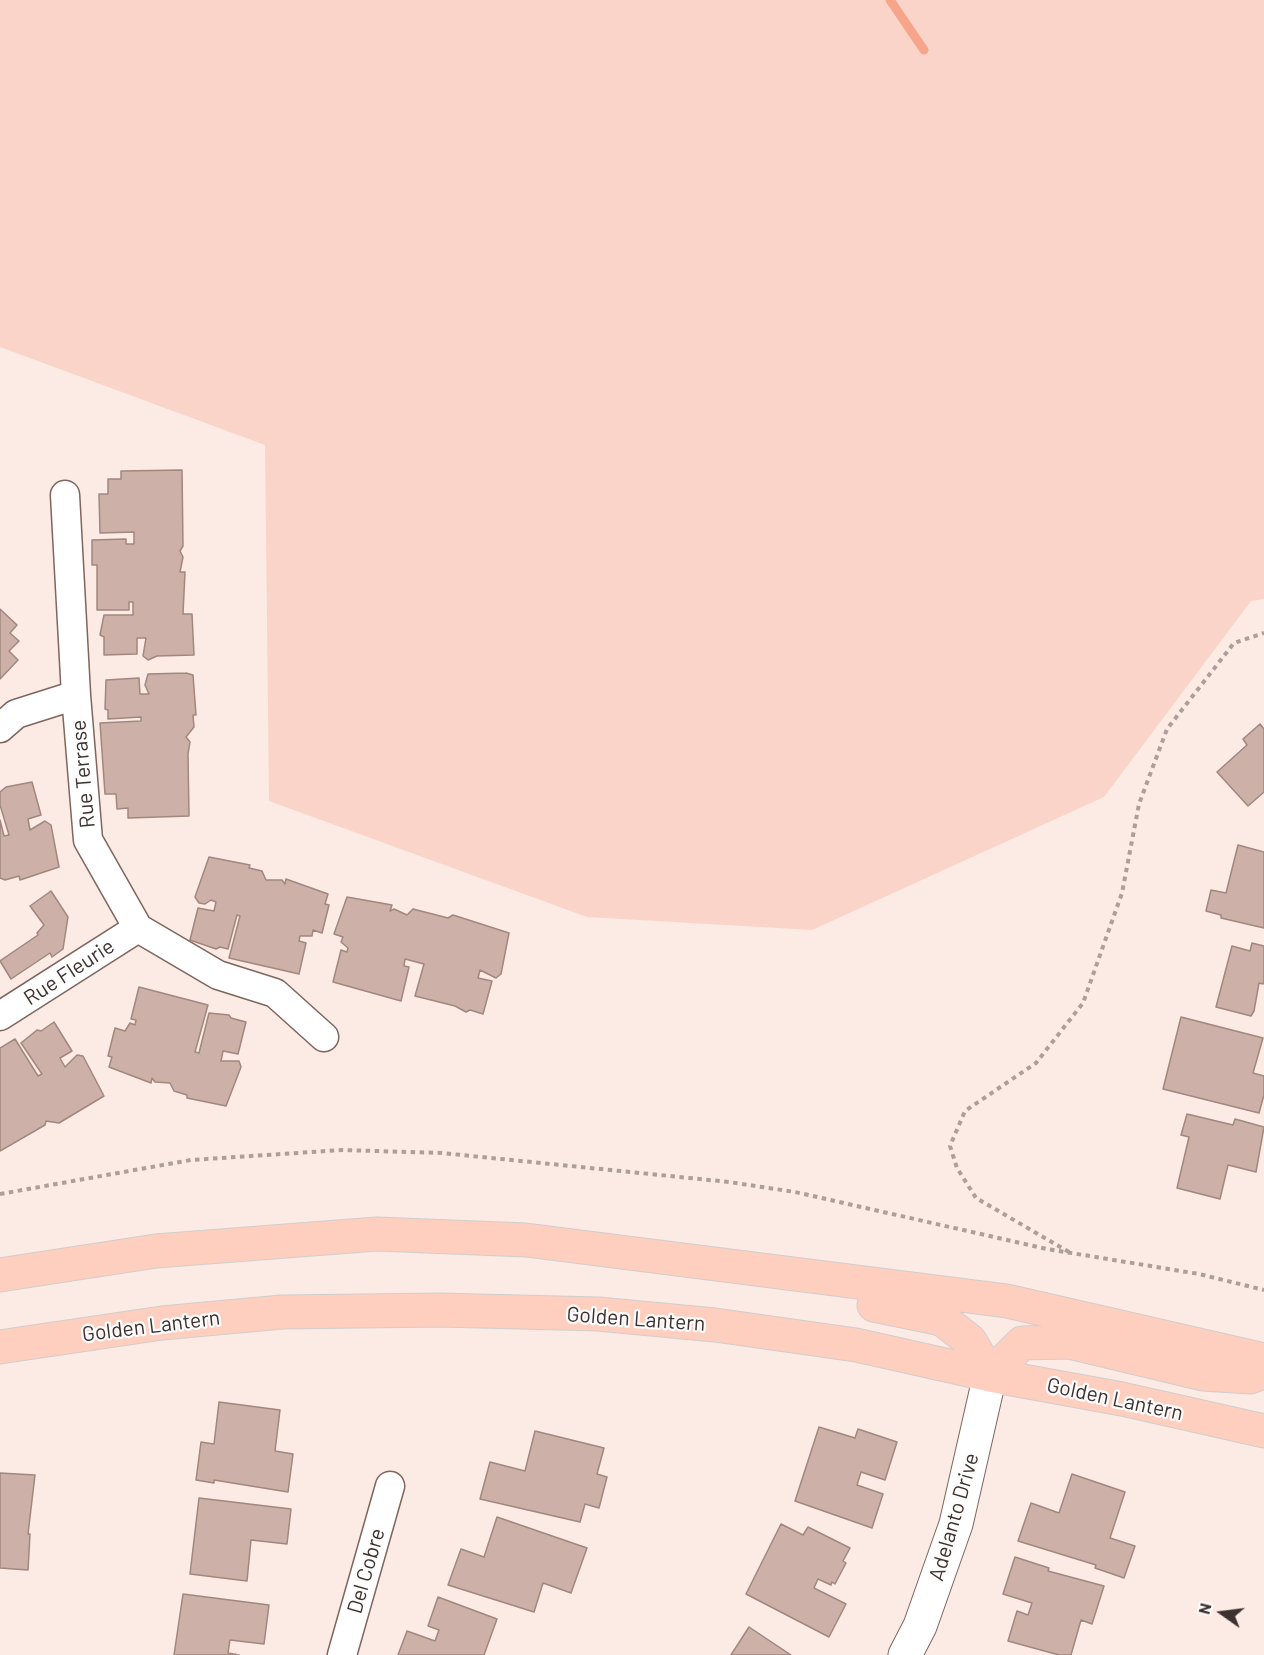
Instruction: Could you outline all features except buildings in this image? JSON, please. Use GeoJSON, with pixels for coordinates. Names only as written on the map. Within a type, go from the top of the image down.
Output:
{"type":"FeatureCollection","features":[{"type":"Feature","properties":{"kind":"main road"},"geometry":{"type":"LineString","coordinates":[[0,1275],[156,1251],[376,1234],[526,1240],[1007,1301],[1264,1360]]}},
{"type":"Feature","properties":{"kind":"main road"},"geometry":{"type":"LineString","coordinates":[[716,1265],[751,1282],[942,1319],[970,1341],[990,1375],[1022,1342],[1069,1342],[1203,1374],[1251,1377],[1264,1372]]}},
{"type":"Feature","properties":{"kind":"main road","name":"Golden Lantern"},"geometry":{"type":"LineString","coordinates":[[0,1347],[162,1323],[282,1312],[440,1310],[598,1314],[715,1325],[856,1346],[990,1375],[1122,1399],[1264,1431]]}},
{"type":"Feature","properties":{"kind":"street","name":"Rue Terrase"},"geometry":{"type":"LineString","coordinates":[[65,495],[76,695],[88,840],[138,928],[218,975],[275,993],[324,1037]]}},
{"type":"Feature","properties":{"kind":"street"},"geometry":{"type":"LineString","coordinates":[[0,728],[16,714],[76,695]]}},
{"type":"Feature","properties":{"kind":"street","name":"Rue Fleurie"},"geometry":{"type":"LineString","coordinates":[[0,1016],[138,928]]}},
{"type":"Feature","properties":{"kind":"street","name":"Adelanto Drive"},"geometry":{"type":"LineString","coordinates":[[905,1655],[920,1626],[956,1524],[990,1375]]}},
{"type":"Feature","properties":{"kind":"street","name":"Del Cobre"},"geometry":{"type":"LineString","coordinates":[[342,1655],[390,1486]]}},
{"type":"Feature","properties":{"kind":"path"},"geometry":{"type":"LineString","coordinates":[[1072,1254],[976,1198],[957,1168],[950,1146],[965,1111],[1036,1063],[1083,1003],[1122,893],[1139,804],[1167,729],[1234,643],[1264,633]]}},
{"type":"Feature","properties":{"kind":"path"},"geometry":{"type":"LineString","coordinates":[[0,1194],[191,1160],[342,1150],[442,1153],[729,1182],[795,1192],[1072,1254],[1199,1274],[1264,1290]]}},
{"type":"Feature","properties":{"kind":"shaded area"},"geometry":{"type":"Polygon","coordinates":[[[0,0],[1264,0],[1264,599],[1251,601],[1104,797],[812,930],[587,917],[269,801],[265,445],[0,347],[0,0]]]}},
{"type":"Feature","properties":{"kind":"waterway"},"geometry":{"type":"LineString","coordinates":[[890,0],[924,50]]}}]}
